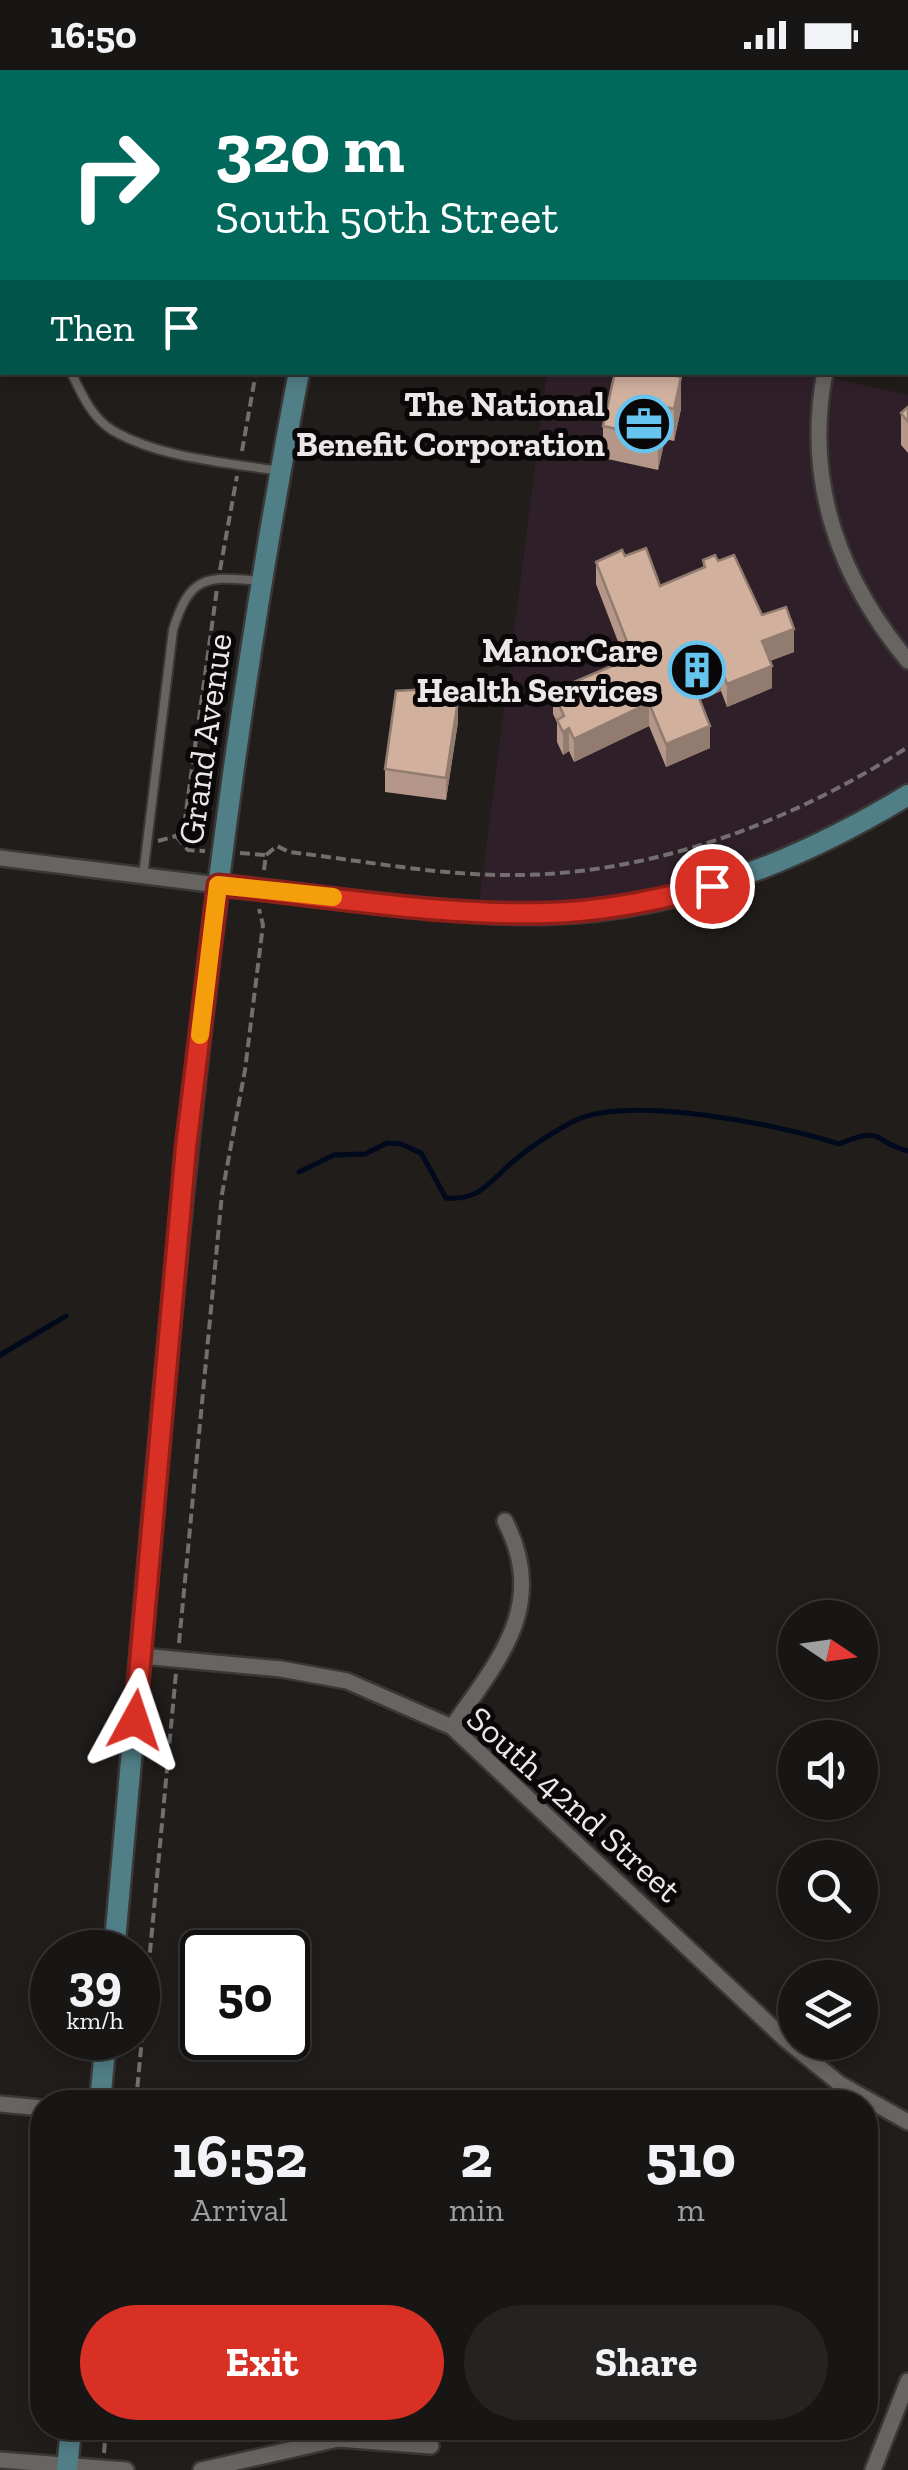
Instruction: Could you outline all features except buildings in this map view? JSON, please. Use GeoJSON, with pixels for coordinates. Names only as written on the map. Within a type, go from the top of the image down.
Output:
{"type":"FeatureCollection","features":[{"type":"Feature","properties":{"kind":"main road","name":"Grand Avenue"},"geometry":{"type":"LineString","coordinates":[[116,1930],[186,1147],[259,581],[298,375]]}},
{"type":"Feature","properties":{"kind":"main road"},"geometry":{"type":"LineString","coordinates":[[218,885],[478,911],[546,914],[601,909],[693,890],[764,868],[815,846],[908,796]]}},
{"type":"Feature","properties":{"kind":"main road"},"geometry":{"type":"LineString","coordinates":[[101,2090],[104,2060]]}},
{"type":"Feature","properties":{"kind":"main road"},"geometry":{"type":"LineString","coordinates":[[67,2468],[69,2440]]}},
{"type":"Feature","properties":{"kind":"street"},"geometry":{"type":"LineString","coordinates":[[826,375],[819,446],[829,520],[858,591],[908,661]]}},
{"type":"Feature","properties":{"kind":"street"},"geometry":{"type":"LineString","coordinates":[[0,858],[218,885]]}},
{"type":"Feature","properties":{"kind":"street"},"geometry":{"type":"LineString","coordinates":[[452,1728],[500,1656],[518,1610],[525,1576],[521,1552],[505,1520]]}},
{"type":"Feature","properties":{"kind":"street","name":"South 42nd Street"},"geometry":{"type":"LineString","coordinates":[[141,1656],[347,1682],[452,1728],[786,2040],[851,2090]]}},
{"type":"Feature","properties":{"kind":"street"},"geometry":{"type":"LineString","coordinates":[[0,2104],[30,2107]]}},
{"type":"Feature","properties":{"kind":"street","name":"South 42nd Street"},"geometry":{"type":"LineString","coordinates":[[878,2105],[908,2122]]}},
{"type":"Feature","properties":{"kind":"street"},"geometry":{"type":"LineString","coordinates":[[873,2470],[908,2381]]}},
{"type":"Feature","properties":{"kind":"street"},"geometry":{"type":"LineString","coordinates":[[202,2470],[334,2440]]}},
{"type":"Feature","properties":{"kind":"street"},"geometry":{"type":"LineString","coordinates":[[351,2440],[431,2446]]}},
{"type":"Feature","properties":{"kind":"street"},"geometry":{"type":"LineString","coordinates":[[0,2460],[126,2470]]}},
{"type":"Feature","properties":{"kind":"lane"},"geometry":{"type":"LineString","coordinates":[[72,375],[87,404],[111,430],[164,449],[281,471]]}},
{"type":"Feature","properties":{"kind":"lane"},"geometry":{"type":"LineString","coordinates":[[143,876],[173,630],[182,601],[196,584],[219,577],[259,581]]}},
{"type":"Feature","properties":{"kind":"path"},"geometry":{"type":"LineString","coordinates":[[188,850],[176,836],[184,826],[219,577],[255,375]]}},
{"type":"Feature","properties":{"kind":"path"},"geometry":{"type":"LineString","coordinates":[[266,855],[277,846],[289,852],[500,876],[628,861],[752,829],[812,804],[908,747]]}},
{"type":"Feature","properties":{"kind":"path"},"geometry":{"type":"LineString","coordinates":[[137,2090],[222,1194],[245,1070],[263,925],[258,917]]}},
{"type":"Feature","properties":{"kind":"path"},"geometry":{"type":"LineString","coordinates":[[104,2454],[105,2440]]}},
{"type":"Feature","properties":{"kind":"shaded area"},"geometry":{"type":"Polygon","coordinates":[[[547,375],[825,375],[908,395],[908,795],[868,820],[656,900],[478,911],[547,375]]]}},
{"type":"Feature","properties":{"kind":"waterway"},"geometry":{"type":"LineString","coordinates":[[299,1172],[334,1155],[365,1154],[387,1143],[401,1144],[421,1153],[446,1198],[469,1196],[574,1121],[599,1113],[630,1111],[667,1111],[744,1121],[839,1144],[872,1135],[908,1151]]}},
{"type":"Feature","properties":{"kind":"waterway"},"geometry":{"type":"LineString","coordinates":[[0,1355],[66,1316]]}},
{"type":"Feature","properties":{"kind":"slow traffic"},"geometry":{"type":"LineString","coordinates":[[200,1035],[218,885],[333,897]]}},
{"type":"Feature","properties":{"kind":"place","name":"The National Benefit Corporation"},"geometry":{"type":"Point","coordinates":[644,424]}},
{"type":"Feature","properties":{"kind":"place","name":"ManorCare Health Services"},"geometry":{"type":"Point","coordinates":[697,670]}},
{"type":"Feature","properties":{"kind":"route"},"geometry":{"type":"LineString","coordinates":[[135,1720],[186,1147],[218,885],[444,908],[546,914],[656,900],[712,886]]}}]}
